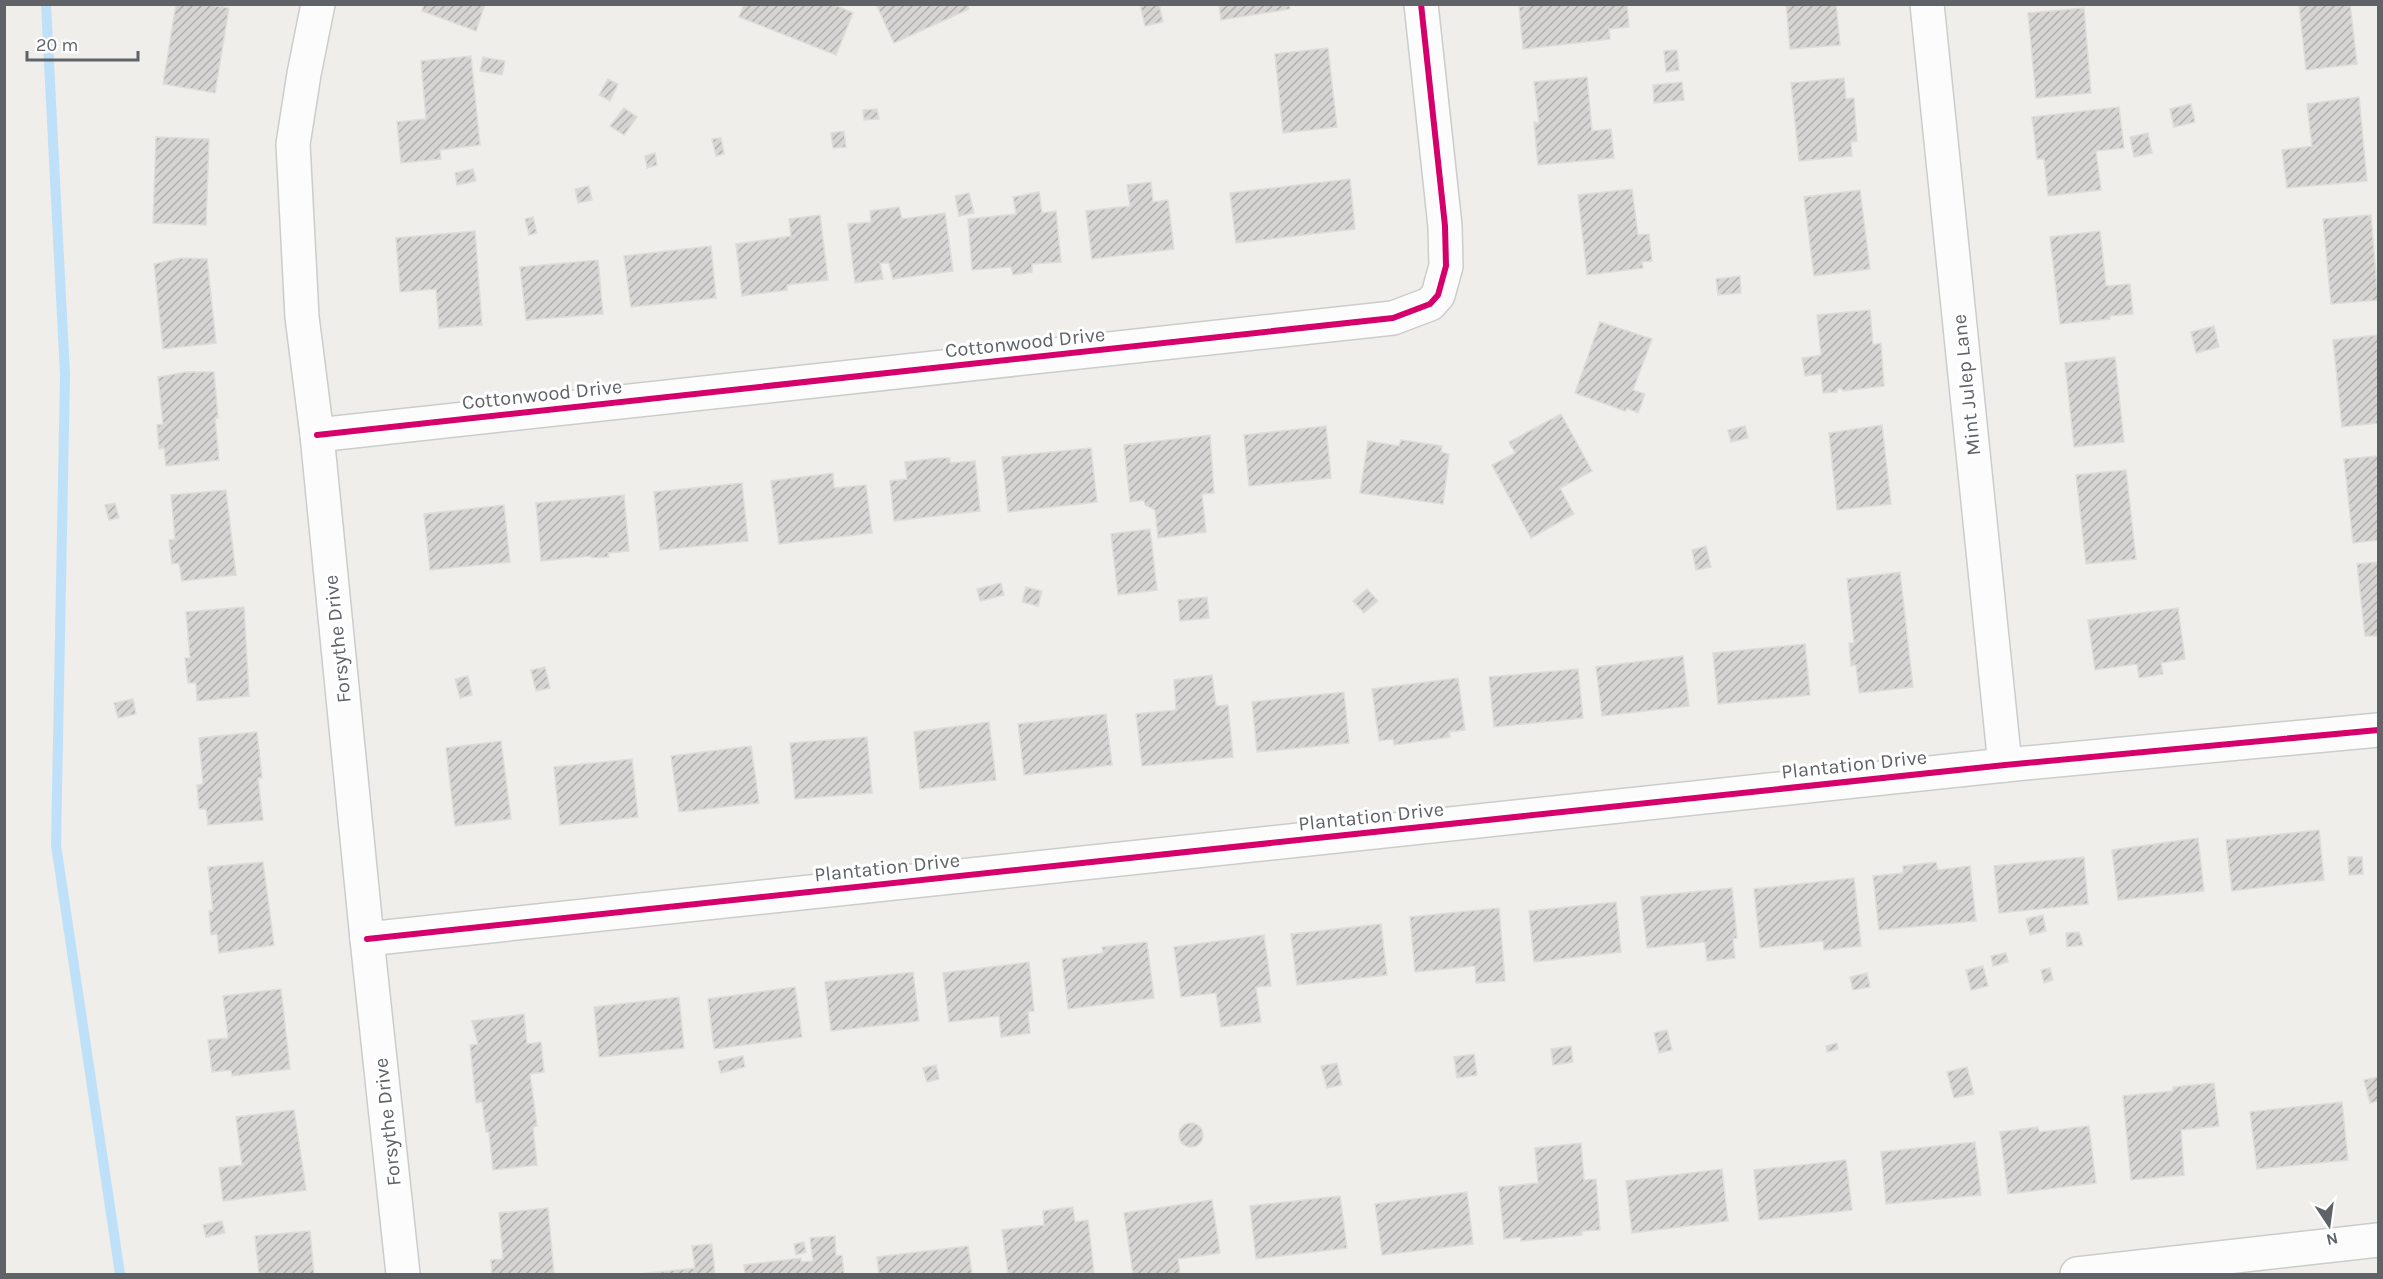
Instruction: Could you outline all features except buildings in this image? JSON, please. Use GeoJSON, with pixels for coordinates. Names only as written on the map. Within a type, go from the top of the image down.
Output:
{"type":"FeatureCollection","features":[{"type":"Feature","properties":{"kind":"street","name":"Forsythe Drive"},"geometry":{"type":"LineString","coordinates":[[318,4],[293,144],[302,317],[317,435],[403,1275]]}},
{"type":"Feature","properties":{"kind":"street","name":"Cottonwood Drive"},"geometry":{"type":"LineString","coordinates":[[317,435],[1381,320],[1417,311],[1430,304],[1438,295],[1446,266],[1445,226],[1421,4]]}},
{"type":"Feature","properties":{"kind":"street","name":"Mint Julep Lane"},"geometry":{"type":"LineString","coordinates":[[1927,4],[2005,765]]}},
{"type":"Feature","properties":{"kind":"street","name":"Plantation Drive"},"geometry":{"type":"LineString","coordinates":[[367,939],[2005,765],[2379,730]]}},
{"type":"Feature","properties":{"kind":"street"},"geometry":{"type":"LineString","coordinates":[[2077,1275],[2379,1240]]}},
{"type":"Feature","properties":{"kind":"waterway"},"geometry":{"type":"LineString","coordinates":[[46,4],[65,375],[56,845],[120,1274]]}},
{"type":"Feature","properties":{"kind":"cycle path"},"geometry":{"type":"LineString","coordinates":[[317,435],[1393,318],[1430,304],[1438,295],[1446,266],[1445,226],[1421,4]]}},
{"type":"Feature","properties":{"kind":"cycle path"},"geometry":{"type":"LineString","coordinates":[[367,939],[2005,765],[2378,730]]}}]}
